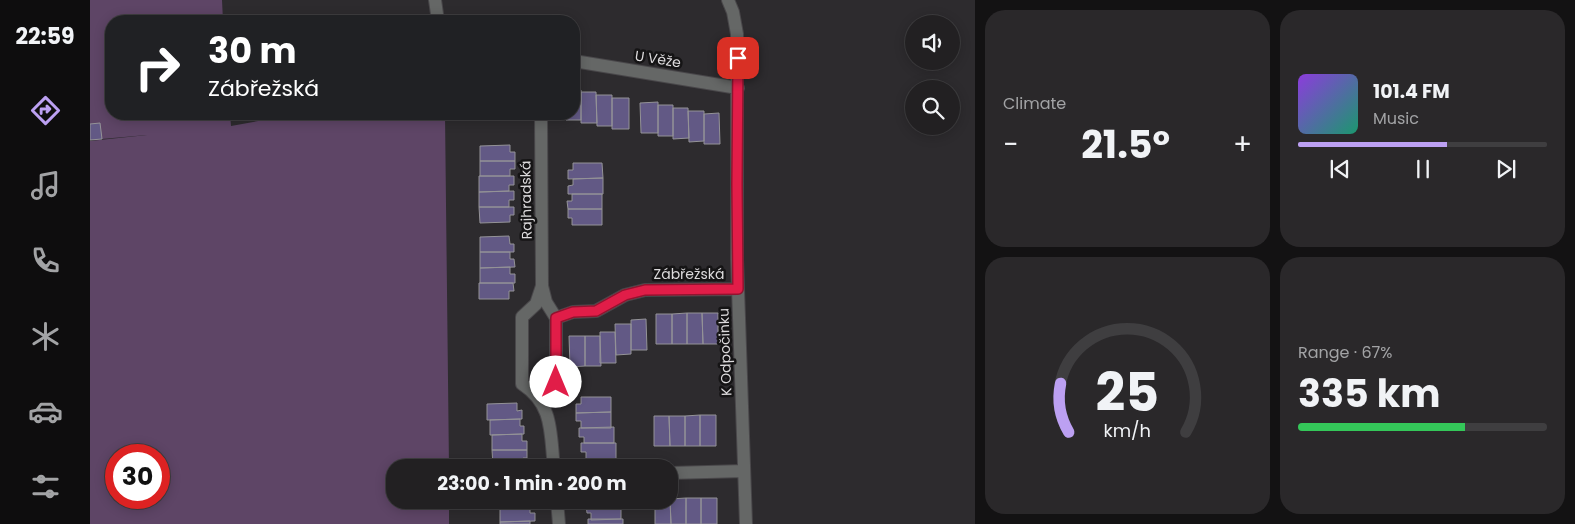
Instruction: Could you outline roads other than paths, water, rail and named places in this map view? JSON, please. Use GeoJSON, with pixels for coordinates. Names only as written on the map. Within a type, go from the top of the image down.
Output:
{"type":"FeatureCollection","features":[{"type":"Feature","properties":{"kind":"street"},"geometry":{"type":"LineString","coordinates":[[435,0],[437,15]]}},
{"type":"Feature","properties":{"kind":"street","name":"K Odpočinku"},"geometry":{"type":"LineString","coordinates":[[728,0],[733,12],[737,34],[738,289],[746,524]]}},
{"type":"Feature","properties":{"kind":"street","name":"U Věže"},"geometry":{"type":"LineString","coordinates":[[580,62],[738,88]]}},
{"type":"Feature","properties":{"kind":"street","name":"Rajhradská"},"geometry":{"type":"LineString","coordinates":[[541,120],[542,286],[546,302],[556,318],[556,382],[544,404],[522,384],[522,317],[536,304],[542,286]]}},
{"type":"Feature","properties":{"kind":"street","name":"Zábřežská"},"geometry":{"type":"LineString","coordinates":[[556,318],[573,312],[596,311],[625,295],[645,290],[738,289]]}},
{"type":"Feature","properties":{"kind":"street"},"geometry":{"type":"LineString","coordinates":[[544,404],[550,426],[553,459]]}},
{"type":"Feature","properties":{"kind":"street"},"geometry":{"type":"LineString","coordinates":[[678,473],[744,471]]}},
{"type":"Feature","properties":{"kind":"street"},"geometry":{"type":"LineString","coordinates":[[558,509],[559,524]]}}]}
